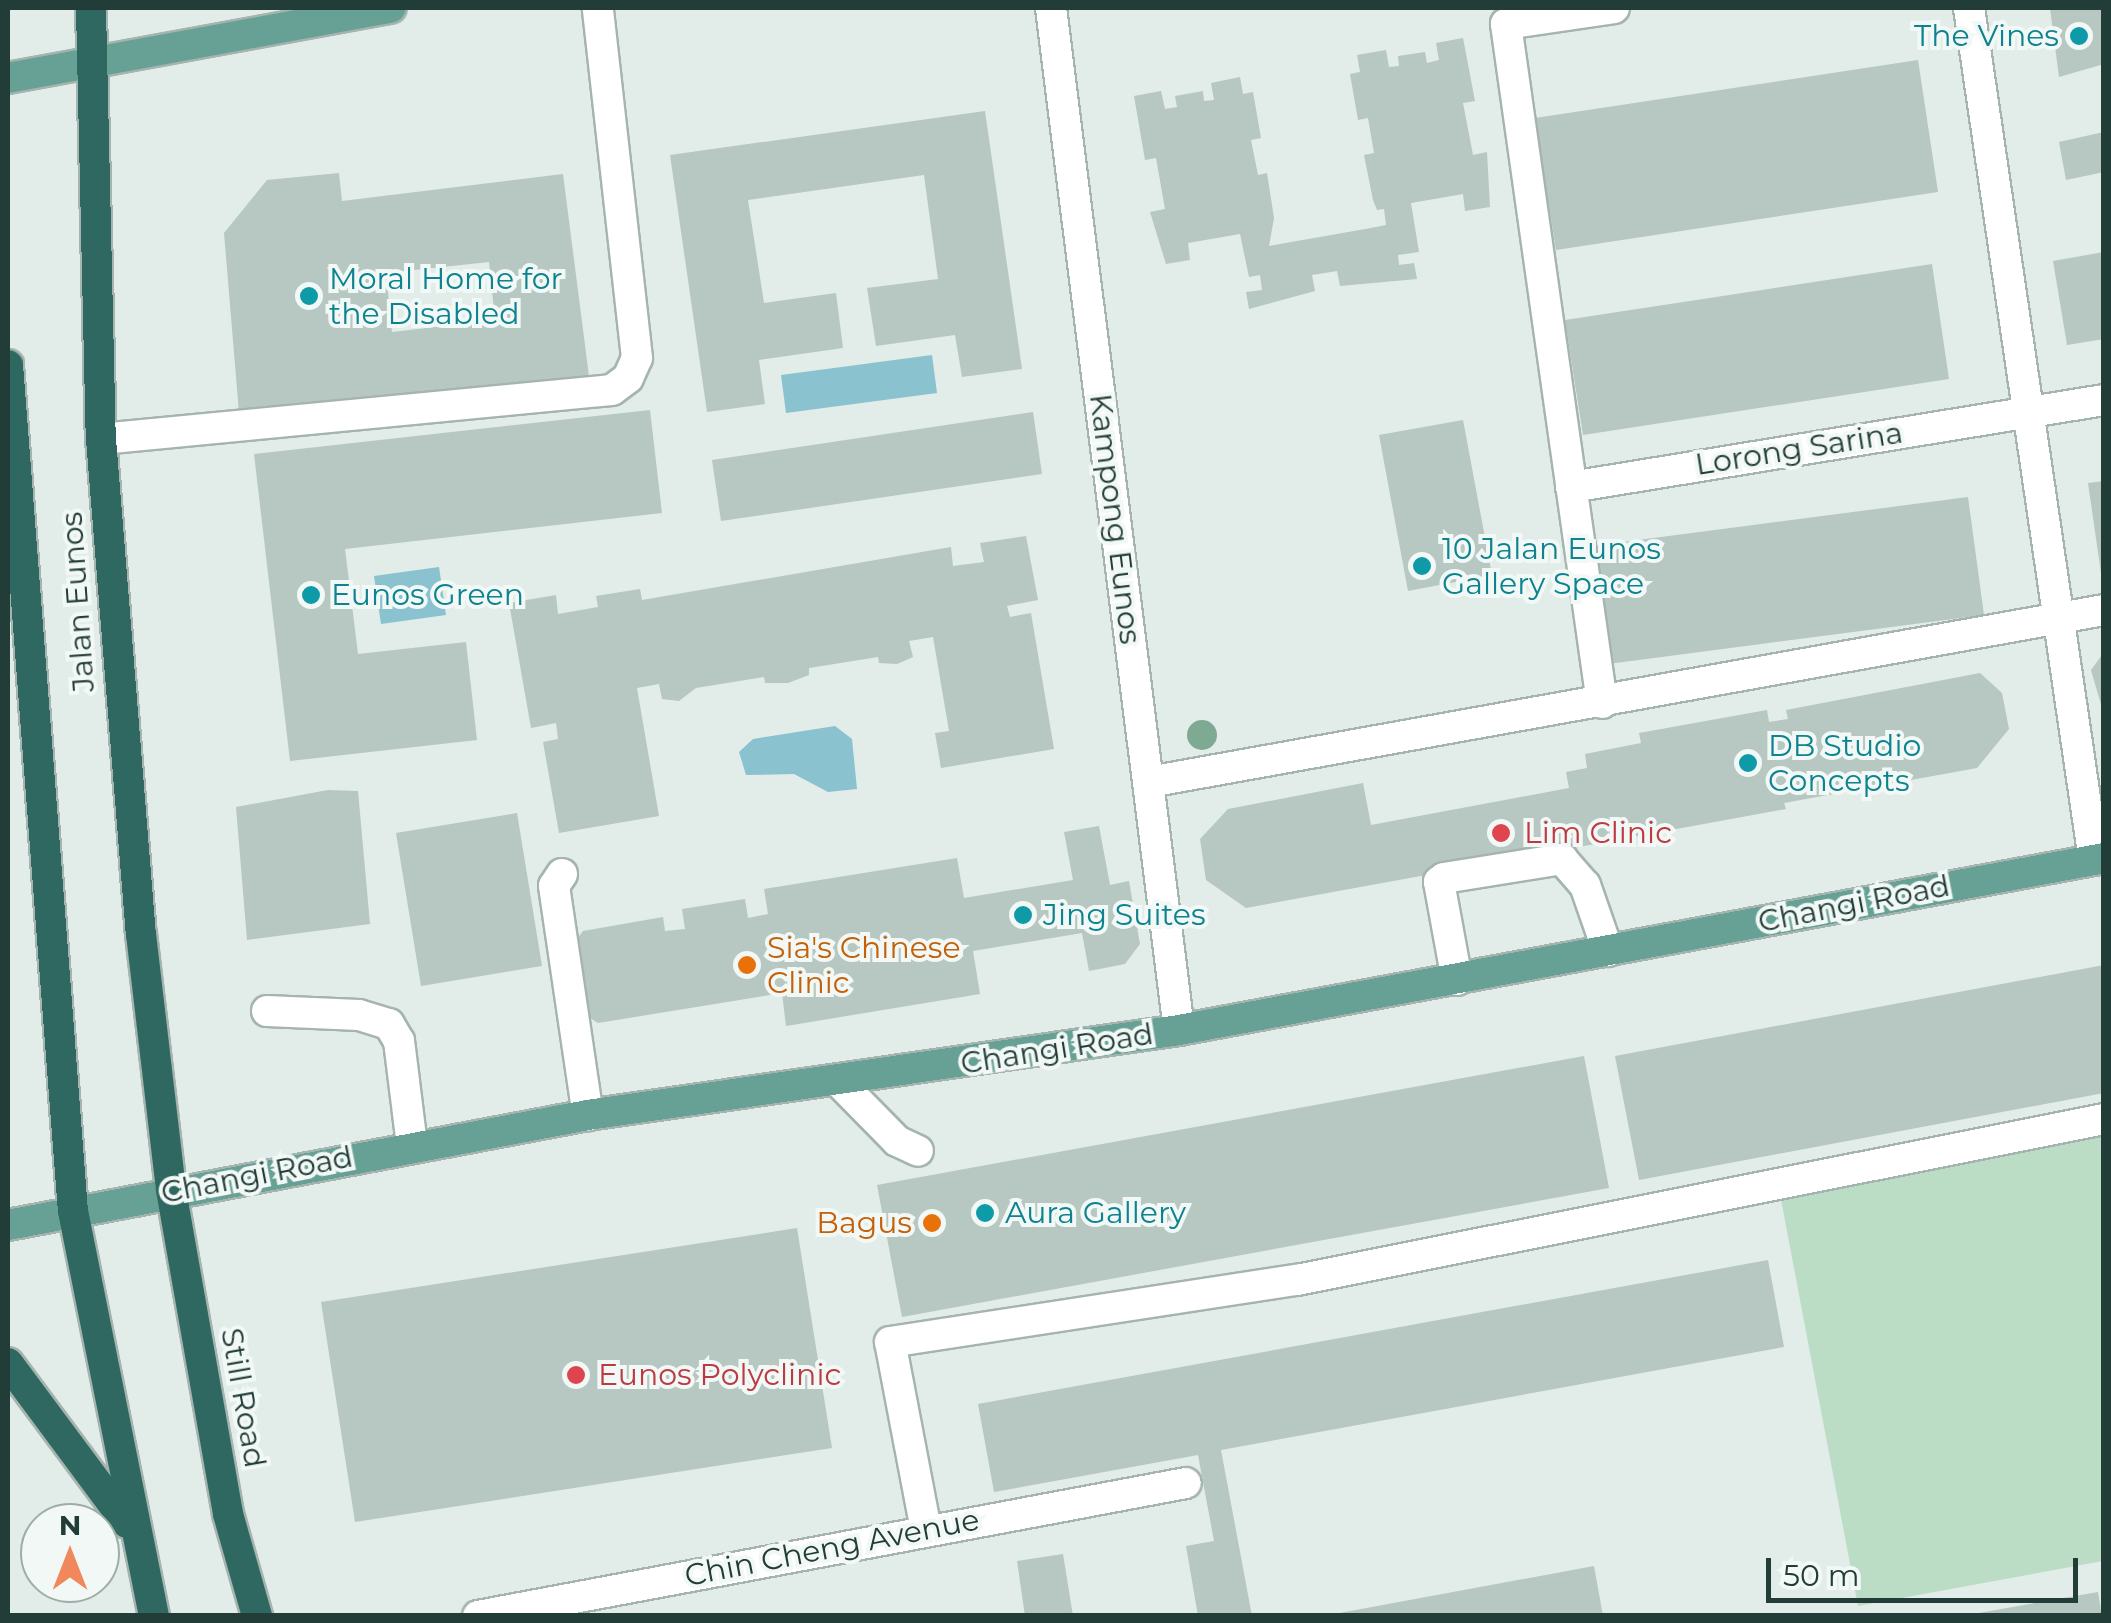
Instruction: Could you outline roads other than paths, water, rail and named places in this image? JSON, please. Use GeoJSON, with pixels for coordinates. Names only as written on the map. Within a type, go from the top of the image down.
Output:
{"type":"FeatureCollection","features":[{"type":"Feature","properties":{"kind":"highway","name":"Jalan Eunos"},"geometry":{"type":"LineString","coordinates":[[90,8],[101,439],[117,680],[171,1190]]}},
{"type":"Feature","properties":{"kind":"highway","name":"Jalan Eunos"},"geometry":{"type":"LineString","coordinates":[[8,365],[73,1211]]}},
{"type":"Feature","properties":{"kind":"highway","name":"Still Road"},"geometry":{"type":"LineString","coordinates":[[171,1190],[228,1514],[257,1616]]}},
{"type":"Feature","properties":{"kind":"highway"},"geometry":{"type":"LineString","coordinates":[[73,1211],[132,1529],[154,1616]]}},
{"type":"Feature","properties":{"kind":"highway"},"geometry":{"type":"LineString","coordinates":[[8,1363],[132,1529]]}},
{"type":"Feature","properties":{"kind":"main road"},"geometry":{"type":"LineString","coordinates":[[8,78],[391,8]]}},
{"type":"Feature","properties":{"kind":"main road","name":"Changi Road"},"geometry":{"type":"LineString","coordinates":[[8,1225],[171,1190],[588,1115],[840,1083],[1178,1030],[2099,859]]}},
{"type":"Feature","properties":{"kind":"street"},"geometry":{"type":"LineString","coordinates":[[101,439],[612,390],[628,378],[637,358],[598,8]]}},
{"type":"Feature","properties":{"kind":"street","name":"Kampong Eunos"},"geometry":{"type":"LineString","coordinates":[[1051,8],[1178,1030]]}},
{"type":"Feature","properties":{"kind":"street"},"geometry":{"type":"LineString","coordinates":[[1602,703],[1506,24],[1614,8]]}},
{"type":"Feature","properties":{"kind":"street"},"geometry":{"type":"LineString","coordinates":[[1969,8],[2058,620],[2099,859]]}},
{"type":"Feature","properties":{"kind":"street","name":"Lorong Sarina"},"geometry":{"type":"LineString","coordinates":[[1571,487],[2104,400]]}},
{"type":"Feature","properties":{"kind":"street"},"geometry":{"type":"LineString","coordinates":[[1149,782],[2104,610]]}},
{"type":"Feature","properties":{"kind":"street"},"geometry":{"type":"LineString","coordinates":[[1457,980],[1439,882],[1444,878],[1562,859],[1584,885],[1608,951]]}},
{"type":"Feature","properties":{"kind":"street"},"geometry":{"type":"LineString","coordinates":[[562,874],[554,886],[588,1115]]}},
{"type":"Feature","properties":{"kind":"street"},"geometry":{"type":"LineString","coordinates":[[267,1010],[359,1015],[389,1024],[399,1041],[412,1145]]}},
{"type":"Feature","properties":{"kind":"street"},"geometry":{"type":"LineString","coordinates":[[840,1083],[896,1141],[918,1151]]}},
{"type":"Feature","properties":{"kind":"street"},"geometry":{"type":"LineString","coordinates":[[926,1530],[890,1342],[1297,1280],[2104,1120]]}},
{"type":"Feature","properties":{"kind":"street","name":"Chin Cheng Avenue"},"geometry":{"type":"LineString","coordinates":[[478,1616],[1186,1484]]}},
{"type":"Feature","properties":{"kind":"water"},"geometry":{"type":"Polygon","coordinates":[[[932,355],[937,393],[786,413],[781,375],[932,355]]]}},
{"type":"Feature","properties":{"kind":"water"},"geometry":{"type":"Polygon","coordinates":[[[439,567],[446,615],[381,624],[374,576],[439,567]]]}},
{"type":"Feature","properties":{"kind":"water"},"geometry":{"type":"Polygon","coordinates":[[[835,726],[852,739],[857,789],[828,792],[794,774],[746,775],[739,752],[753,739],[835,726]]]}},
{"type":"Feature","properties":{"kind":"place","name":"The Vines"},"geometry":{"type":"Point","coordinates":[2079,36]}},
{"type":"Feature","properties":{"kind":"place","name":"Moral Home for the Disabled"},"geometry":{"type":"Point","coordinates":[309,296]}},
{"type":"Feature","properties":{"kind":"place","name":"10 Jalan Eunos Gallery Space"},"geometry":{"type":"Point","coordinates":[1422,566]}},
{"type":"Feature","properties":{"kind":"place","name":"Eunos Green"},"geometry":{"type":"Point","coordinates":[311,595]}},
{"type":"Feature","properties":{"kind":"place","name":"DB Studio Concepts"},"geometry":{"type":"Point","coordinates":[1748,763]}},
{"type":"Feature","properties":{"kind":"place","name":"Lim Clinic"},"geometry":{"type":"Point","coordinates":[1501,833]}},
{"type":"Feature","properties":{"kind":"place","name":"Jing Suites"},"geometry":{"type":"Point","coordinates":[1023,915]}},
{"type":"Feature","properties":{"kind":"place","name":"Sia's Chinese Clinic"},"geometry":{"type":"Point","coordinates":[747,965]}},
{"type":"Feature","properties":{"kind":"place","name":"Aura Gallery"},"geometry":{"type":"Point","coordinates":[985,1213]}},
{"type":"Feature","properties":{"kind":"place","name":"Bagus"},"geometry":{"type":"Point","coordinates":[932,1223]}},
{"type":"Feature","properties":{"kind":"place","name":"Eunos Polyclinic"},"geometry":{"type":"Point","coordinates":[576,1375]}}]}
